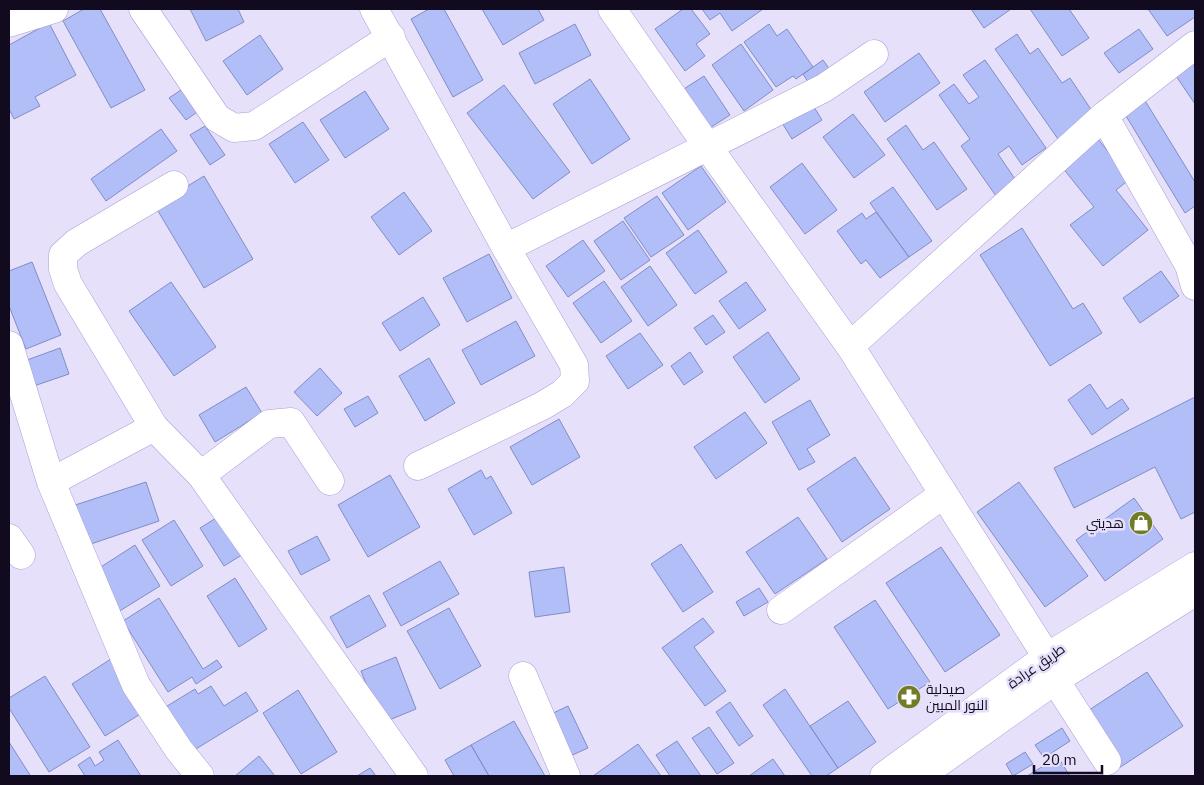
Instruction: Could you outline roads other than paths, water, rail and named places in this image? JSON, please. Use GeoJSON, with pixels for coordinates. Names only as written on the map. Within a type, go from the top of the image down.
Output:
{"type":"FeatureCollection","features":[{"type":"Feature","properties":{"kind":"street"},"geometry":{"type":"LineString","coordinates":[[9,23],[54,9]]}},
{"type":"Feature","properties":{"kind":"street"},"geometry":{"type":"LineString","coordinates":[[143,9],[216,118],[234,128],[254,126],[391,37]]}},
{"type":"Feature","properties":{"kind":"street"},"geometry":{"type":"LineString","coordinates":[[374,9],[506,248],[574,365],[574,381],[562,394],[542,406],[418,466]]}},
{"type":"Feature","properties":{"kind":"street"},"geometry":{"type":"LineString","coordinates":[[620,12],[708,147],[850,346],[944,494],[1107,761]]}},
{"type":"Feature","properties":{"kind":"street"},"geometry":{"type":"LineString","coordinates":[[850,346],[1104,116],[1195,45]]}},
{"type":"Feature","properties":{"kind":"street"},"geometry":{"type":"LineString","coordinates":[[506,248],[824,88],[874,54]]}},
{"type":"Feature","properties":{"kind":"street"},"geometry":{"type":"LineString","coordinates":[[1104,116],[1189,265],[1195,286]]}},
{"type":"Feature","properties":{"kind":"street"},"geometry":{"type":"LineString","coordinates":[[174,186],[76,243],[64,255],[63,269],[68,284],[154,427],[201,475],[414,776]]}},
{"type":"Feature","properties":{"kind":"street"},"geometry":{"type":"LineString","coordinates":[[9,345],[19,417],[51,482],[136,685],[179,750],[200,776]]}},
{"type":"Feature","properties":{"kind":"street"},"geometry":{"type":"LineString","coordinates":[[201,475],[270,424],[291,422],[330,481]]}},
{"type":"Feature","properties":{"kind":"street"},"geometry":{"type":"LineString","coordinates":[[51,482],[154,427]]}},
{"type":"Feature","properties":{"kind":"street"},"geometry":{"type":"LineString","coordinates":[[781,610],[944,494]]}},
{"type":"Feature","properties":{"kind":"street","name":"طريق عرادة"},"geometry":{"type":"LineString","coordinates":[[884,776],[1051,669],[1195,566]]}},
{"type":"Feature","properties":{"kind":"street","name":"طريق عرادة"},"geometry":{"type":"LineString","coordinates":[[920,776],[1051,669],[1195,592]]}},
{"type":"Feature","properties":{"kind":"street"},"geometry":{"type":"LineString","coordinates":[[523,676],[566,776]]}},
{"type":"Feature","properties":{"kind":"place","name":"هديتي"},"geometry":{"type":"Point","coordinates":[1141,523]}},
{"type":"Feature","properties":{"kind":"place","name":"صيدلية النور المبين"},"geometry":{"type":"Point","coordinates":[909,697]}}]}
